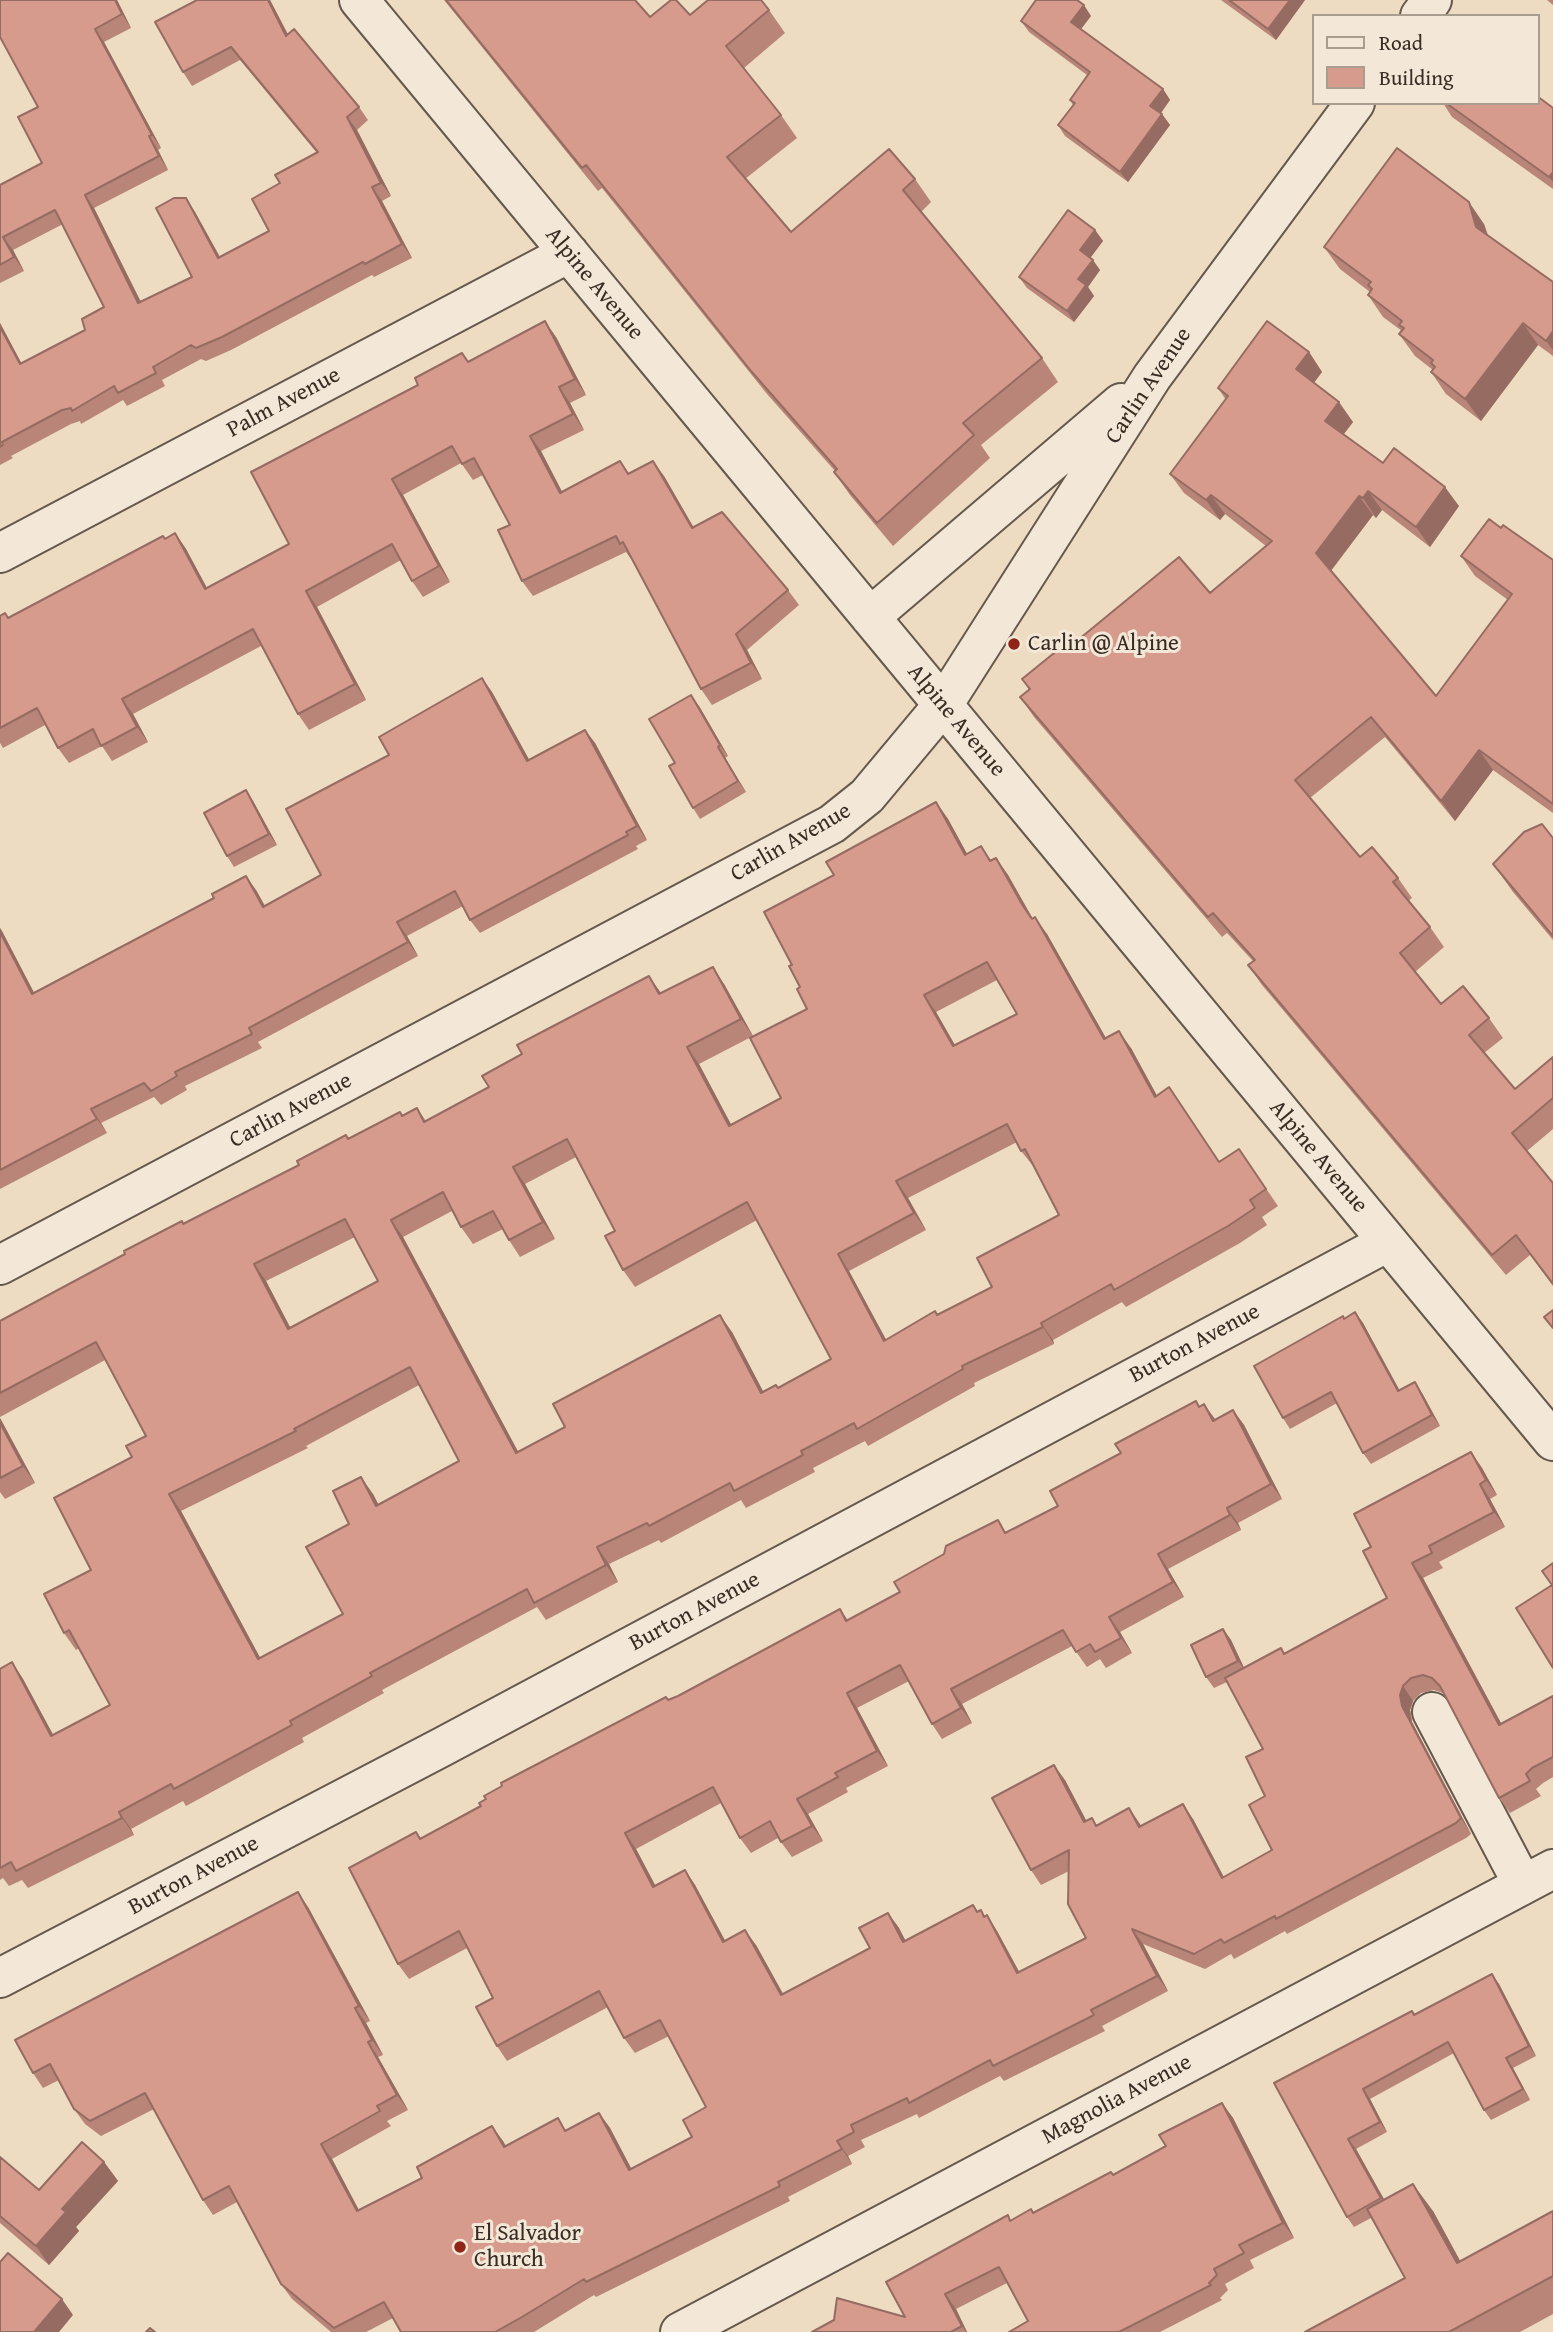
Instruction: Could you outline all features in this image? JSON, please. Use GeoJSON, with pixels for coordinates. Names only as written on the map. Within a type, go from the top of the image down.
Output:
{"type":"FeatureCollection","features":[{"type":"Feature","properties":{"kind":"street","name":"Alpine Avenue"},"geometry":{"type":"LineString","coordinates":[[359,0],[1553,1441]]}},
{"type":"Feature","properties":{"kind":"street","name":"Carlin Avenue"},"geometry":{"type":"LineString","coordinates":[[0,1265],[832,824],[867,796],[943,705],[1152,377],[1354,105]]}},
{"type":"Feature","properties":{"kind":"street","name":"Palm Avenue"},"geometry":{"type":"LineString","coordinates":[[0,553],[569,253]]}},
{"type":"Feature","properties":{"kind":"street"},"geometry":{"type":"LineString","coordinates":[[870,617],[1152,377]]}},
{"type":"Feature","properties":{"kind":"street","name":"Burton Avenue"},"geometry":{"type":"LineString","coordinates":[[0,1978],[442,1747],[1388,1242]]}},
{"type":"Feature","properties":{"kind":"street"},"geometry":{"type":"LineString","coordinates":[[1432,1712],[1538,1877]]}},
{"type":"Feature","properties":{"kind":"street","name":"Magnolia Avenue"},"geometry":{"type":"LineString","coordinates":[[680,2332],[1538,1877]]}},
{"type":"Feature","properties":{"kind":"building"},"geometry":{"type":"Polygon","coordinates":[[[0,0],[115,0],[122,14],[95,29],[152,135],[149,136],[159,156],[85,195],[138,303],[192,277],[156,208],[174,198],[186,198],[218,258],[269,231],[252,199],[280,183],[275,175],[318,152],[231,47],[183,72],[155,22],[197,0],[268,0],[286,36],[294,29],[359,107],[347,117],[381,183],[372,187],[402,244],[222,337],[196,348],[191,345],[153,367],[156,373],[118,393],[114,386],[72,411],[71,408],[62,410],[2,442],[0,447],[0,327],[20,364],[85,330],[82,319],[104,307],[55,210],[3,237],[14,257],[0,265],[0,185],[42,163],[18,117],[38,107],[0,37],[0,0]]]}},
{"type":"Feature","properties":{"kind":"building"},"geometry":{"type":"Polygon","coordinates":[[[446,0],[635,0],[650,17],[671,0],[676,0],[690,15],[708,0],[761,0],[769,10],[726,46],[781,115],[727,157],[791,232],[889,149],[915,179],[903,190],[1042,358],[963,423],[974,435],[877,523],[834,472],[837,469],[751,371],[586,165],[582,168],[446,0]]]}},
{"type":"Feature","properties":{"kind":"building"},"geometry":{"type":"Polygon","coordinates":[[[1036,0],[1077,0],[1084,5],[1071,22],[1163,89],[1150,106],[1162,114],[1120,172],[1058,125],[1075,103],[1070,100],[1090,72],[1021,21],[1036,0]]]}},
{"type":"Feature","properties":{"kind":"building"},"geometry":{"type":"Polygon","coordinates":[[[1229,0],[1290,0],[1268,29],[1229,0]]]}},
{"type":"Feature","properties":{"kind":"building"},"geometry":{"type":"Polygon","coordinates":[[[1539,98],[1553,108],[1553,172],[1549,177],[1449,105],[1539,105],[1539,98]]]}},
{"type":"Feature","properties":{"kind":"building"},"geometry":{"type":"Polygon","coordinates":[[[1397,148],[1469,202],[1476,227],[1553,282],[1553,331],[1546,341],[1523,323],[1465,399],[1431,372],[1435,367],[1431,363],[1433,360],[1399,334],[1404,328],[1399,325],[1402,321],[1368,295],[1372,289],[1368,285],[1371,282],[1324,247],[1397,148]]]}},
{"type":"Feature","properties":{"kind":"building"},"geometry":{"type":"Polygon","coordinates":[[[1068,210],[1095,230],[1080,250],[1093,260],[1078,279],[1086,285],[1067,311],[1019,277],[1068,210]]]}},
{"type":"Feature","properties":{"kind":"building"},"geometry":{"type":"Polygon","coordinates":[[[545,321],[575,379],[559,387],[573,414],[530,436],[560,493],[620,461],[628,474],[653,461],[692,528],[722,512],[788,590],[736,634],[751,663],[701,689],[623,542],[620,544],[616,536],[522,581],[498,530],[510,525],[474,458],[462,464],[452,446],[392,479],[439,566],[412,581],[392,544],[306,591],[355,684],[298,714],[253,629],[122,699],[137,727],[101,746],[93,729],[58,748],[37,708],[0,728],[0,616],[5,613],[8,618],[163,536],[165,539],[175,533],[205,589],[289,544],[251,472],[418,385],[415,378],[462,353],[468,362],[545,321]]]}},
{"type":"Feature","properties":{"kind":"building"},"geometry":{"type":"Polygon","coordinates":[[[1267,321],[1309,352],[1296,369],[1339,402],[1325,421],[1383,463],[1394,448],[1445,487],[1416,527],[1368,491],[1363,498],[1359,496],[1316,553],[1436,696],[1512,594],[1461,556],[1489,519],[1501,528],[1503,525],[1553,560],[1553,804],[1479,750],[1441,801],[1371,717],[1295,780],[1360,857],[1372,847],[1398,878],[1393,882],[1430,927],[1400,953],[1441,1004],[1463,986],[1489,1018],[1469,1035],[1515,1089],[1553,1057],[1553,1098],[1512,1133],[1553,1183],[1553,1284],[1516,1235],[1492,1255],[1248,965],[1255,960],[1213,913],[1208,917],[1020,697],[1030,689],[1022,679],[1064,645],[1067,649],[1179,557],[1210,593],[1272,541],[1211,495],[1206,500],[1170,474],[1228,396],[1218,388],[1267,321]]]}},
{"type":"Feature","properties":{"kind":"building"},"geometry":{"type":"Polygon","coordinates":[[[482,678],[527,761],[585,730],[637,826],[626,832],[628,835],[470,920],[455,891],[397,922],[408,942],[249,1028],[252,1034],[175,1072],[177,1076],[151,1091],[144,1083],[91,1109],[97,1119],[0,1170],[0,932],[32,994],[214,898],[212,894],[246,876],[263,907],[321,875],[286,809],[389,755],[379,737],[482,678]]]}},
{"type":"Feature","properties":{"kind":"building"},"geometry":{"type":"Polygon","coordinates":[[[691,695],[738,781],[693,808],[669,766],[675,763],[649,719],[691,695]]]}},
{"type":"Feature","properties":{"kind":"building"},"geometry":{"type":"Polygon","coordinates":[[[246,790],[269,834],[227,856],[204,813],[246,790]]]}},
{"type":"Feature","properties":{"kind":"building"},"geometry":{"type":"Polygon","coordinates":[[[936,802],[965,855],[981,846],[990,861],[996,858],[1023,906],[1032,919],[1035,917],[1104,1039],[1119,1031],[1155,1097],[1169,1087],[1219,1162],[1239,1149],[1266,1189],[1250,1200],[1255,1208],[1114,1290],[1111,1284],[1041,1323],[1043,1327],[962,1366],[963,1369],[857,1429],[854,1423],[801,1451],[803,1455],[734,1491],[730,1483],[649,1526],[647,1523],[597,1547],[606,1565],[534,1603],[527,1589],[370,1673],[372,1676],[290,1721],[292,1725],[174,1789],[171,1784],[119,1812],[122,1818],[16,1871],[11,1862],[0,1868],[0,1669],[12,1662],[51,1736],[110,1705],[69,1630],[64,1633],[44,1594],[91,1570],[54,1498],[132,1457],[126,1446],[146,1436],[96,1342],[0,1393],[0,1321],[125,1254],[124,1251],[299,1165],[297,1161],[346,1135],[348,1139],[400,1112],[402,1116],[417,1108],[424,1122],[489,1087],[482,1076],[522,1054],[517,1045],[649,976],[659,994],[713,967],[741,1019],[687,1047],[729,1126],[781,1098],[750,1038],[807,1009],[789,966],[792,965],[764,912],[834,875],[826,862],[936,802]],[[987,962],[924,995],[953,1046],[1017,1014],[987,962]],[[1007,1124],[896,1181],[914,1213],[838,1254],[884,1341],[935,1311],[937,1315],[992,1287],[977,1258],[1059,1215],[1025,1149],[1021,1151],[1007,1124]],[[567,1139],[513,1167],[543,1222],[509,1240],[493,1211],[461,1227],[443,1192],[391,1220],[516,1453],[565,1427],[553,1404],[720,1315],[761,1393],[776,1385],[778,1388],[831,1359],[747,1202],[623,1270],[605,1236],[615,1231],[567,1139]],[[345,1219],[254,1264],[288,1329],[378,1281],[345,1219]],[[410,1367],[294,1429],[296,1431],[169,1494],[258,1659],[343,1614],[306,1547],[349,1524],[333,1491],[361,1477],[376,1506],[459,1461],[410,1367]]]}},
{"type":"Feature","properties":{"kind":"building"},"geometry":{"type":"Polygon","coordinates":[[[1542,824],[1553,838],[1553,936],[1493,864],[1524,832],[1542,824]]]}},
{"type":"Feature","properties":{"kind":"building"},"geometry":{"type":"Polygon","coordinates":[[[1553,1310],[1553,1328],[1544,1317],[1553,1310]]]}},
{"type":"Feature","properties":{"kind":"building"},"geometry":{"type":"Polygon","coordinates":[[[1355,1312],[1398,1391],[1415,1382],[1432,1415],[1363,1453],[1331,1392],[1283,1418],[1254,1366],[1343,1316],[1344,1319],[1355,1312]]]}},
{"type":"Feature","properties":{"kind":"building"},"geometry":{"type":"Polygon","coordinates":[[[1196,1401],[1199,1407],[1204,1404],[1213,1421],[1233,1410],[1271,1484],[1227,1508],[1230,1515],[1158,1554],[1173,1582],[1109,1617],[1121,1638],[1095,1652],[1090,1644],[1076,1652],[1063,1630],[951,1689],[961,1708],[932,1724],[900,1665],[847,1693],[877,1751],[835,1773],[838,1777],[797,1799],[812,1826],[781,1842],[770,1821],[740,1838],[713,1787],[625,1833],[653,1887],[685,1870],[723,1942],[745,1930],[781,1995],[870,1948],[859,1928],[888,1913],[903,1942],[973,1905],[977,1912],[981,1910],[984,1917],[987,1915],[1017,1973],[1086,1938],[1068,1904],[1069,1850],[1031,1870],[992,1798],[1054,1765],[1084,1822],[1092,1818],[1096,1826],[1129,1808],[1139,1827],[1183,1804],[1222,1878],[1272,1850],[1249,1805],[1265,1796],[1246,1757],[1263,1749],[1225,1678],[1281,1648],[1284,1654],[1387,1598],[1363,1551],[1371,1547],[1354,1514],[1471,1452],[1486,1480],[1480,1484],[1494,1512],[1429,1546],[1432,1553],[1412,1563],[1499,1725],[1553,1696],[1553,1757],[1526,1774],[1530,1781],[1499,1798],[1440,1686],[1432,1678],[1423,1675],[1411,1678],[1403,1686],[1400,1695],[1402,1706],[1461,1818],[1456,1823],[1276,1919],[1275,1916],[1224,1943],[1221,1939],[1194,1954],[1132,1929],[1157,1976],[1091,2010],[1094,2015],[993,2066],[990,2060],[909,2103],[907,2098],[851,2125],[854,2132],[837,2141],[842,2149],[778,2182],[780,2186],[586,2282],[584,2279],[495,2332],[401,2332],[384,2302],[334,2328],[281,2284],[229,2186],[203,2200],[145,2093],[90,2121],[74,2109],[50,2064],[33,2073],[15,2040],[298,1892],[359,2006],[355,2008],[372,2040],[368,2042],[397,2095],[377,2106],[380,2111],[321,2144],[357,2211],[422,2178],[417,2167],[492,2126],[504,2147],[558,2118],[565,2131],[599,2113],[629,2170],[692,2137],[683,2120],[706,2107],[660,2020],[624,2038],[599,1991],[497,2046],[476,2007],[493,1998],[459,1931],[398,1964],[349,1868],[416,1832],[420,1839],[481,1806],[479,1803],[486,1799],[484,1796],[502,1786],[501,1783],[666,1697],[668,1700],[678,1696],[840,1609],[846,1621],[900,1592],[894,1582],[944,1554],[946,1546],[998,1520],[1005,1533],[1058,1506],[1050,1491],[1121,1453],[1115,1444],[1196,1401]]]}},
{"type":"Feature","properties":{"kind":"building"},"geometry":{"type":"Polygon","coordinates":[[[0,1423],[23,1466],[0,1478],[0,1423]]]}},
{"type":"Feature","properties":{"kind":"building"},"geometry":{"type":"Polygon","coordinates":[[[1553,1563],[1553,1668],[1516,1608],[1552,1585],[1542,1571],[1553,1563]]]}},
{"type":"Feature","properties":{"kind":"building"},"geometry":{"type":"Polygon","coordinates":[[[1223,1629],[1238,1661],[1206,1677],[1191,1645],[1223,1629]]]}},
{"type":"Feature","properties":{"kind":"building"},"geometry":{"type":"Polygon","coordinates":[[[1492,1974],[1529,2046],[1506,2058],[1523,2089],[1484,2110],[1448,2042],[1363,2089],[1380,2122],[1348,2139],[1381,2198],[1347,2217],[1274,2083],[1412,2011],[1414,2015],[1492,1974]]]}},
{"type":"Feature","properties":{"kind":"building"},"geometry":{"type":"Polygon","coordinates":[[[1222,2103],[1283,2223],[1239,2245],[1244,2253],[1214,2269],[1217,2275],[1209,2283],[1211,2285],[1119,2332],[1009,2332],[1028,2321],[999,2267],[945,2294],[962,2326],[951,2332],[812,2332],[834,2320],[837,2298],[905,2317],[886,2282],[1008,2215],[1010,2221],[1031,2209],[1033,2213],[1111,2172],[1113,2175],[1166,2146],[1159,2135],[1222,2103]]]}},
{"type":"Feature","properties":{"kind":"building"},"geometry":{"type":"Polygon","coordinates":[[[82,2142],[104,2162],[62,2209],[66,2212],[36,2246],[0,2216],[0,2157],[39,2190],[82,2142]]]}},
{"type":"Feature","properties":{"kind":"building"},"geometry":{"type":"Polygon","coordinates":[[[1413,2184],[1457,2263],[1553,2211],[1553,2276],[1449,2332],[1305,2332],[1405,2278],[1367,2209],[1413,2184]]]}},
{"type":"Feature","properties":{"kind":"building"},"geometry":{"type":"Polygon","coordinates":[[[8,2253],[62,2299],[34,2332],[0,2332],[0,2262],[8,2253]]]}},
{"type":"Feature","properties":{"kind":"place","name":"Carlin @ Alpine"},"geometry":{"type":"Point","coordinates":[1014,644]}},
{"type":"Feature","properties":{"kind":"place","name":"El Salvador Church"},"geometry":{"type":"Point","coordinates":[460,2247]}}]}
